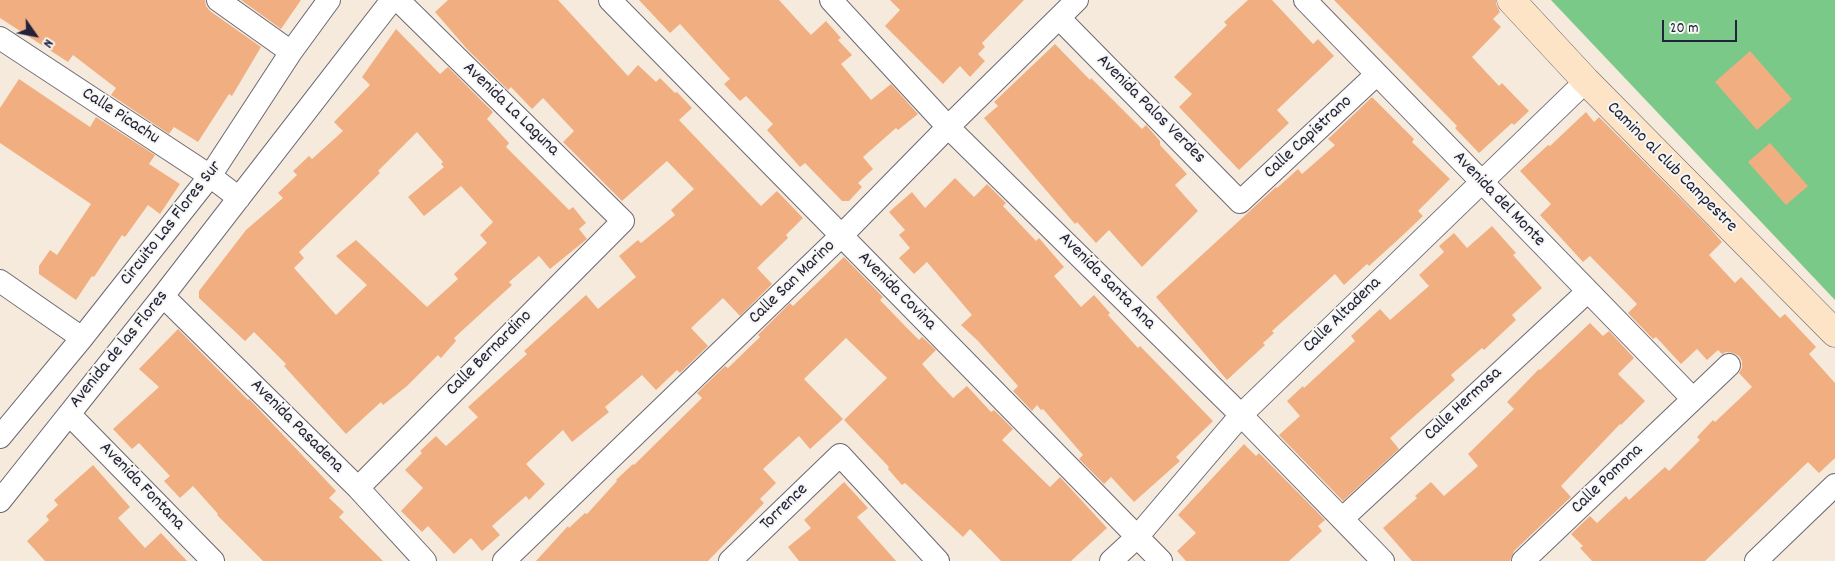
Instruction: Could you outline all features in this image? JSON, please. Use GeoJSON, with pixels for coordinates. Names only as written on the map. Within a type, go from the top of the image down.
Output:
{"type":"FeatureCollection","features":[{"type":"Feature","properties":{"kind":"main road","name":"Camino al club Campestre"},"geometry":{"type":"LineString","coordinates":[[1511,0],[1586,81],[1835,333]]}},
{"type":"Feature","properties":{"kind":"street"},"geometry":{"type":"LineString","coordinates":[[218,0],[291,52]]}},
{"type":"Feature","properties":{"kind":"street","name":"Circuito Las Flores Sur"},"geometry":{"type":"LineString","coordinates":[[0,437],[82,338],[210,176],[291,52],[329,0]]}},
{"type":"Feature","properties":{"kind":"street","name":"Circuito Las Flores Sur"},"geometry":{"type":"LineString","coordinates":[[239,198],[392,0]]}},
{"type":"Feature","properties":{"kind":"street","name":"Avenida La Laguna"},"geometry":{"type":"LineString","coordinates":[[398,0],[623,221]]}},
{"type":"Feature","properties":{"kind":"street","name":"Avenida Covina"},"geometry":{"type":"LineString","coordinates":[[610,0],[1161,561]]}},
{"type":"Feature","properties":{"kind":"street","name":"Calle San Marino"},"geometry":{"type":"LineString","coordinates":[[504,561],[841,236],[1077,0]]}},
{"type":"Feature","properties":{"kind":"street","name":"Avenida del Monte"},"geometry":{"type":"LineString","coordinates":[[1305,0],[1693,399]]}},
{"type":"Feature","properties":{"kind":"street","name":"Avenida Santa Ana"},"geometry":{"type":"LineString","coordinates":[[845,5],[948,127],[1241,415],[1383,561]]}},
{"type":"Feature","properties":{"kind":"street","name":"Avenida Palos Verdes"},"geometry":{"type":"LineString","coordinates":[[1059,18],[1240,202]]}},
{"type":"Feature","properties":{"kind":"street","name":"Calle Picachu"},"geometry":{"type":"LineString","coordinates":[[0,38],[210,176],[239,198]]}},
{"type":"Feature","properties":{"kind":"street","name":"Calle Capistrano"},"geometry":{"type":"LineString","coordinates":[[1240,202],[1377,74]]}},
{"type":"Feature","properties":{"kind":"street","name":"Calle Altadena"},"geometry":{"type":"LineString","coordinates":[[1111,561],[1137,537],[1241,415],[1586,81]]}},
{"type":"Feature","properties":{"kind":"street","name":"Avenida de las Flores"},"geometry":{"type":"LineString","coordinates":[[0,501],[239,198]]}},
{"type":"Feature","properties":{"kind":"street","name":"Calle Bernardino"},"geometry":{"type":"LineString","coordinates":[[358,488],[623,221]]}},
{"type":"Feature","properties":{"kind":"street"},"geometry":{"type":"LineString","coordinates":[[0,281],[82,338]]}},
{"type":"Feature","properties":{"kind":"street","name":"Calle Hermosa"},"geometry":{"type":"LineString","coordinates":[[1342,518],[1587,292]]}},
{"type":"Feature","properties":{"kind":"street","name":"Avenida Pasadena"},"geometry":{"type":"LineString","coordinates":[[163,296],[358,488],[425,561]]}},
{"type":"Feature","properties":{"kind":"street","name":"Calle Pomona"},"geometry":{"type":"LineString","coordinates":[[1523,561],[1729,365]]}},
{"type":"Feature","properties":{"kind":"street","name":"Avenida Fontana"},"geometry":{"type":"LineString","coordinates":[[68,414],[213,561]]}},
{"type":"Feature","properties":{"kind":"street","name":"Torrence"},"geometry":{"type":"LineString","coordinates":[[730,561],[840,455],[938,561]]}},
{"type":"Feature","properties":{"kind":"street"},"geometry":{"type":"LineString","coordinates":[[1756,561],[1835,485]]}},
{"type":"Feature","properties":{"kind":"green space"},"geometry":{"type":"Polygon","coordinates":[[[1551,0],[1835,0],[1835,300],[1551,0]]]}},
{"type":"Feature","properties":{"kind":"building"},"geometry":{"type":"Polygon","coordinates":[[[0,0],[205,0],[206,6],[210,11],[261,47],[232,96],[229,94],[198,142],[174,127],[169,134],[111,95],[116,88],[73,55],[68,62],[0,18],[0,0]]]}},
{"type":"Feature","properties":{"kind":"building"},"geometry":{"type":"Polygon","coordinates":[[[241,0],[301,0],[281,29],[241,0]]]}},
{"type":"Feature","properties":{"kind":"building"},"geometry":{"type":"Polygon","coordinates":[[[448,0],[558,0],[628,76],[638,65],[656,82],[660,78],[675,93],[677,92],[692,108],[679,120],[761,206],[777,191],[803,218],[786,235],[788,238],[757,268],[772,284],[740,316],[723,298],[691,328],[708,346],[680,373],[677,370],[656,390],[642,375],[605,407],[609,412],[572,442],[563,430],[526,464],[545,484],[529,500],[526,496],[492,526],[500,535],[482,551],[471,538],[454,554],[428,526],[422,532],[401,511],[423,488],[405,470],[422,453],[420,451],[436,436],[446,446],[478,417],[468,407],[527,354],[524,351],[586,295],[598,309],[636,277],[619,256],[638,240],[641,243],[675,215],[671,210],[694,189],[667,161],[622,201],[563,142],[574,131],[543,98],[532,109],[511,87],[508,90],[467,49],[435,12],[448,0]]]}},
{"type":"Feature","properties":{"kind":"building"},"geometry":{"type":"Polygon","coordinates":[[[639,0],[779,0],[811,35],[826,21],[841,38],[838,40],[852,55],[841,64],[871,100],[891,84],[918,114],[898,130],[896,128],[863,157],[873,169],[858,183],[862,187],[849,201],[842,201],[805,163],[800,167],[767,130],[773,124],[746,96],[740,101],[724,84],[730,79],[680,24],[670,33],[639,0]]]}},
{"type":"Feature","properties":{"kind":"building"},"geometry":{"type":"Polygon","coordinates":[[[890,0],[1024,0],[982,43],[985,47],[978,54],[985,61],[970,77],[960,66],[943,84],[885,26],[900,10],[890,0]]]}},
{"type":"Feature","properties":{"kind":"building"},"geometry":{"type":"Polygon","coordinates":[[[1248,0],[1272,0],[1313,44],[1318,39],[1334,56],[1277,110],[1289,123],[1239,170],[1179,107],[1192,94],[1174,77],[1227,25],[1224,22],[1248,0]]]}},
{"type":"Feature","properties":{"kind":"building"},"geometry":{"type":"Polygon","coordinates":[[[1334,0],[1496,0],[1500,12],[1493,19],[1501,27],[1472,57],[1499,86],[1502,83],[1529,111],[1514,125],[1512,123],[1479,153],[1455,128],[1457,126],[1334,0]]]}},
{"type":"Feature","properties":{"kind":"building"},"geometry":{"type":"Polygon","coordinates":[[[396,29],[440,74],[448,67],[493,112],[487,119],[509,143],[506,147],[569,210],[573,207],[586,223],[579,229],[587,239],[550,269],[539,256],[509,282],[512,285],[454,338],[456,341],[441,358],[438,355],[407,386],[383,405],[381,402],[346,434],[284,366],[286,364],[254,332],[245,341],[199,298],[199,291],[246,230],[283,198],[278,193],[297,175],[293,171],[309,156],[312,159],[343,131],[334,122],[370,85],[362,77],[396,29]],[[417,132],[378,171],[380,173],[299,252],[304,258],[294,268],[336,315],[367,285],[336,256],[356,240],[427,307],[458,279],[454,274],[487,243],[480,235],[493,222],[461,186],[424,216],[408,197],[444,167],[441,164],[443,162],[417,132]]]}},
{"type":"Feature","properties":{"kind":"building"},"geometry":{"type":"Polygon","coordinates":[[[1055,44],[1142,129],[1146,125],[1160,141],[1160,145],[1187,174],[1175,185],[1198,211],[1142,267],[1109,230],[1096,243],[1077,222],[1075,224],[984,118],[998,106],[994,102],[1055,44]]]}},
{"type":"Feature","properties":{"kind":"building"},"geometry":{"type":"Polygon","coordinates":[[[1750,51],[1792,99],[1757,130],[1715,82],[1750,51]]]}},
{"type":"Feature","properties":{"kind":"building"},"geometry":{"type":"Polygon","coordinates":[[[19,79],[90,127],[96,117],[155,155],[149,164],[180,184],[160,214],[148,205],[125,237],[122,235],[76,300],[39,274],[39,266],[50,250],[57,255],[91,204],[0,143],[0,108],[19,79]]]}},
{"type":"Feature","properties":{"kind":"building"},"geometry":{"type":"Polygon","coordinates":[[[1372,97],[1414,139],[1412,142],[1450,179],[1418,211],[1423,216],[1369,266],[1367,264],[1344,285],[1335,274],[1272,331],[1274,333],[1263,343],[1265,345],[1227,380],[1156,297],[1276,187],[1298,169],[1302,174],[1335,145],[1328,139],[1372,97]]]}},
{"type":"Feature","properties":{"kind":"building"},"geometry":{"type":"Polygon","coordinates":[[[1586,112],[1594,122],[1599,117],[1708,226],[1722,242],[1709,255],[1735,283],[1741,277],[1780,318],[1785,314],[1816,347],[1809,354],[1835,383],[1835,458],[1819,473],[1808,462],[1705,561],[1592,561],[1580,548],[1583,546],[1571,534],[1590,516],[1597,523],[1626,496],[1629,500],[1665,467],[1669,471],[1700,440],[1697,437],[1713,420],[1715,422],[1752,387],[1739,373],[1742,368],[1742,361],[1739,356],[1733,353],[1726,352],[1722,354],[1718,350],[1707,360],[1697,349],[1681,364],[1656,337],[1653,339],[1628,313],[1637,304],[1590,256],[1583,262],[1540,215],[1551,204],[1520,171],[1586,112]]]}},
{"type":"Feature","properties":{"kind":"building"},"geometry":{"type":"Polygon","coordinates":[[[1770,143],[1808,186],[1786,205],[1748,162],[1770,143]]]}},
{"type":"Feature","properties":{"kind":"building"},"geometry":{"type":"Polygon","coordinates":[[[955,178],[974,197],[987,184],[1006,203],[1003,206],[1036,241],[1039,238],[1064,267],[1054,276],[1081,307],[1094,295],[1110,313],[1108,315],[1138,348],[1140,346],[1213,421],[1176,457],[1180,461],[1134,502],[1111,477],[1104,484],[1079,459],[1083,455],[1043,409],[1041,410],[1037,405],[1032,411],[1013,391],[1018,386],[961,325],[972,315],[927,262],[914,274],[899,258],[910,248],[899,235],[905,230],[889,212],[912,192],[925,208],[955,178]]]}},
{"type":"Feature","properties":{"kind":"building"},"geometry":{"type":"Polygon","coordinates":[[[1492,226],[1516,253],[1513,255],[1542,288],[1512,315],[1516,320],[1484,350],[1482,348],[1451,375],[1455,380],[1390,438],[1399,449],[1343,501],[1279,435],[1300,416],[1287,401],[1355,341],[1351,336],[1380,309],[1390,320],[1429,286],[1419,275],[1444,252],[1439,246],[1454,233],[1467,248],[1492,226]]]}},
{"type":"Feature","properties":{"kind":"building"},"geometry":{"type":"Polygon","coordinates":[[[844,257],[883,297],[880,300],[905,326],[919,340],[922,337],[936,350],[922,364],[953,398],[967,386],[991,412],[994,410],[1013,429],[1002,440],[1050,487],[1060,477],[1107,528],[1071,561],[1001,561],[970,529],[963,537],[905,483],[902,485],[888,469],[889,467],[844,420],[887,378],[846,338],[804,379],[843,419],[810,449],[799,436],[763,469],[776,483],[760,499],[764,503],[708,561],[536,561],[568,526],[569,528],[585,513],[587,514],[616,480],[634,465],[702,398],[697,393],[725,366],[728,368],[760,337],[758,335],[790,303],[793,306],[844,257]]]}},
{"type":"Feature","properties":{"kind":"building"},"geometry":{"type":"Polygon","coordinates":[[[1590,323],[1603,336],[1609,331],[1634,358],[1618,374],[1645,401],[1620,424],[1561,486],[1571,497],[1514,551],[1510,561],[1412,561],[1383,528],[1417,498],[1415,496],[1431,482],[1444,496],[1478,466],[1468,454],[1514,409],[1507,402],[1539,369],[1590,323]]]}},
{"type":"Feature","properties":{"kind":"building"},"geometry":{"type":"Polygon","coordinates":[[[178,329],[253,403],[336,491],[329,498],[344,512],[339,517],[383,561],[263,561],[217,515],[193,486],[180,498],[164,481],[170,476],[139,443],[132,449],[113,429],[159,387],[139,369],[178,329]]]}},
{"type":"Feature","properties":{"kind":"building"},"geometry":{"type":"Polygon","coordinates":[[[1244,444],[1256,456],[1259,453],[1325,520],[1318,526],[1322,531],[1289,561],[1186,561],[1177,551],[1196,533],[1178,515],[1244,444]]]}},
{"type":"Feature","properties":{"kind":"building"},"geometry":{"type":"Polygon","coordinates":[[[93,465],[130,507],[118,518],[145,548],[161,533],[187,561],[45,561],[27,541],[49,520],[46,516],[58,505],[54,500],[93,465]]]}},
{"type":"Feature","properties":{"kind":"building"},"geometry":{"type":"Polygon","coordinates":[[[844,482],[868,508],[857,517],[896,561],[799,561],[788,547],[811,528],[804,520],[844,482]]]}}]}
